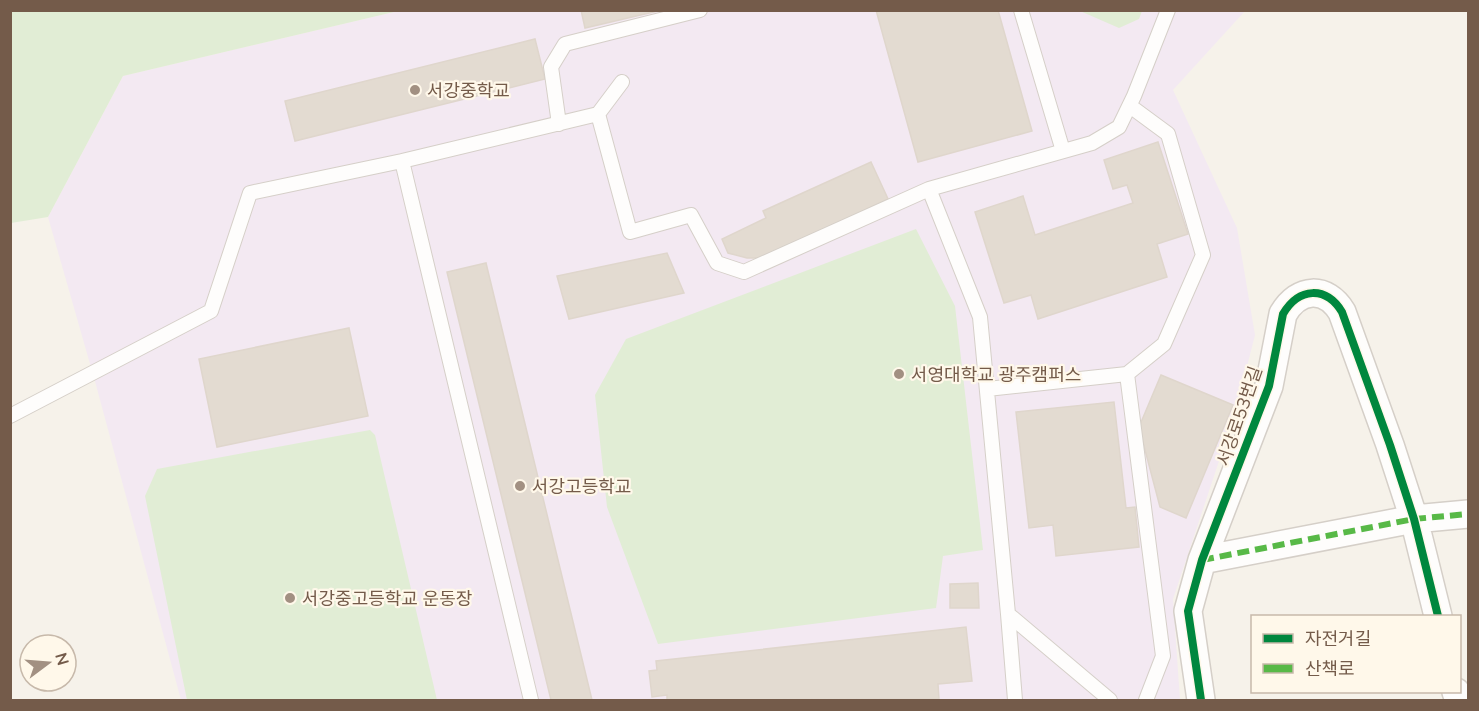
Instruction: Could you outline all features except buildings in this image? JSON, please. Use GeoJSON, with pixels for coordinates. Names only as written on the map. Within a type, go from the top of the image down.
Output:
{"type":"FeatureCollection","features":[{"type":"Feature","properties":{"kind":"street","name":"서강로53번길"},"geometry":{"type":"LineString","coordinates":[[1201,700],[1188,611],[1203,560],[1269,386],[1283,314],[1297,297],[1307,293],[1328,296],[1342,312],[1414,519],[1438,615]]}},
{"type":"Feature","properties":{"kind":"street"},"geometry":{"type":"LineString","coordinates":[[1203,560],[1414,519],[1468,514]]}},
{"type":"Feature","properties":{"kind":"lane"},"geometry":{"type":"LineString","coordinates":[[559,123],[550,67],[565,44],[700,10]]}},
{"type":"Feature","properties":{"kind":"lane"},"geometry":{"type":"LineString","coordinates":[[1021,10],[1063,151]]}},
{"type":"Feature","properties":{"kind":"lane"},"geometry":{"type":"LineString","coordinates":[[598,114],[630,232],[691,215],[717,263],[744,272],[929,189],[1092,143],[1119,128],[1168,10]]}},
{"type":"Feature","properties":{"kind":"lane"},"geometry":{"type":"LineString","coordinates":[[10,416],[211,311],[250,193],[402,161],[598,114],[622,82]]}},
{"type":"Feature","properties":{"kind":"lane"},"geometry":{"type":"LineString","coordinates":[[987,389],[1127,374],[1164,344],[1203,255],[1168,134],[1130,106]]}},
{"type":"Feature","properties":{"kind":"lane"},"geometry":{"type":"LineString","coordinates":[[402,161],[531,700]]}},
{"type":"Feature","properties":{"kind":"lane"},"geometry":{"type":"LineString","coordinates":[[929,189],[980,317],[1015,700]]}},
{"type":"Feature","properties":{"kind":"lane"},"geometry":{"type":"LineString","coordinates":[[1127,374],[1164,656],[1146,700]]}},
{"type":"Feature","properties":{"kind":"lane"},"geometry":{"type":"LineString","coordinates":[[1008,614],[1110,700]]}},
{"type":"Feature","properties":{"kind":"shaded area"},"geometry":{"type":"Polygon","coordinates":[[[398,11],[1245,11],[1173,90],[1237,228],[1255,335],[1235,413],[1173,599],[1180,700],[181,700],[48,217],[123,76],[398,11]]]}},
{"type":"Feature","properties":{"kind":"green space"},"geometry":{"type":"Polygon","coordinates":[[[11,10],[398,11],[123,76],[48,217],[11,223],[11,10]]]}},
{"type":"Feature","properties":{"kind":"green space"},"geometry":{"type":"Polygon","coordinates":[[[1080,11],[1142,11],[1139,19],[1119,28],[1080,11]]]}},
{"type":"Feature","properties":{"kind":"green space"},"geometry":{"type":"Polygon","coordinates":[[[916,229],[955,306],[983,550],[943,556],[936,608],[658,644],[607,507],[595,395],[626,339],[916,229]]]}},
{"type":"Feature","properties":{"kind":"green space","name":"서강중고등학교 운동장"},"geometry":{"type":"Polygon","coordinates":[[[370,430],[375,435],[437,700],[187,700],[145,496],[157,469],[370,430]]]}},
{"type":"Feature","properties":{"kind":"marked path"},"geometry":{"type":"LineString","coordinates":[[1202,560],[1414,519],[1468,514]]}},
{"type":"Feature","properties":{"kind":"cycle path"},"geometry":{"type":"LineString","coordinates":[[1201,700],[1188,611],[1202,560],[1269,386],[1283,314],[1289,305],[1304,295],[1321,294],[1336,304],[1342,312],[1414,519],[1438,615]]}},
{"type":"Feature","properties":{"kind":"place","name":"서강중학교"},"geometry":{"type":"Point","coordinates":[415,90]}},
{"type":"Feature","properties":{"kind":"place","name":"서영대학교 광주캠퍼스"},"geometry":{"type":"Point","coordinates":[899,374]}},
{"type":"Feature","properties":{"kind":"place","name":"서강고등학교"},"geometry":{"type":"Point","coordinates":[520,486]}},
{"type":"Feature","properties":{"kind":"place","name":"서강중고등학교 운동장"},"geometry":{"type":"Point","coordinates":[290,598]}}]}
